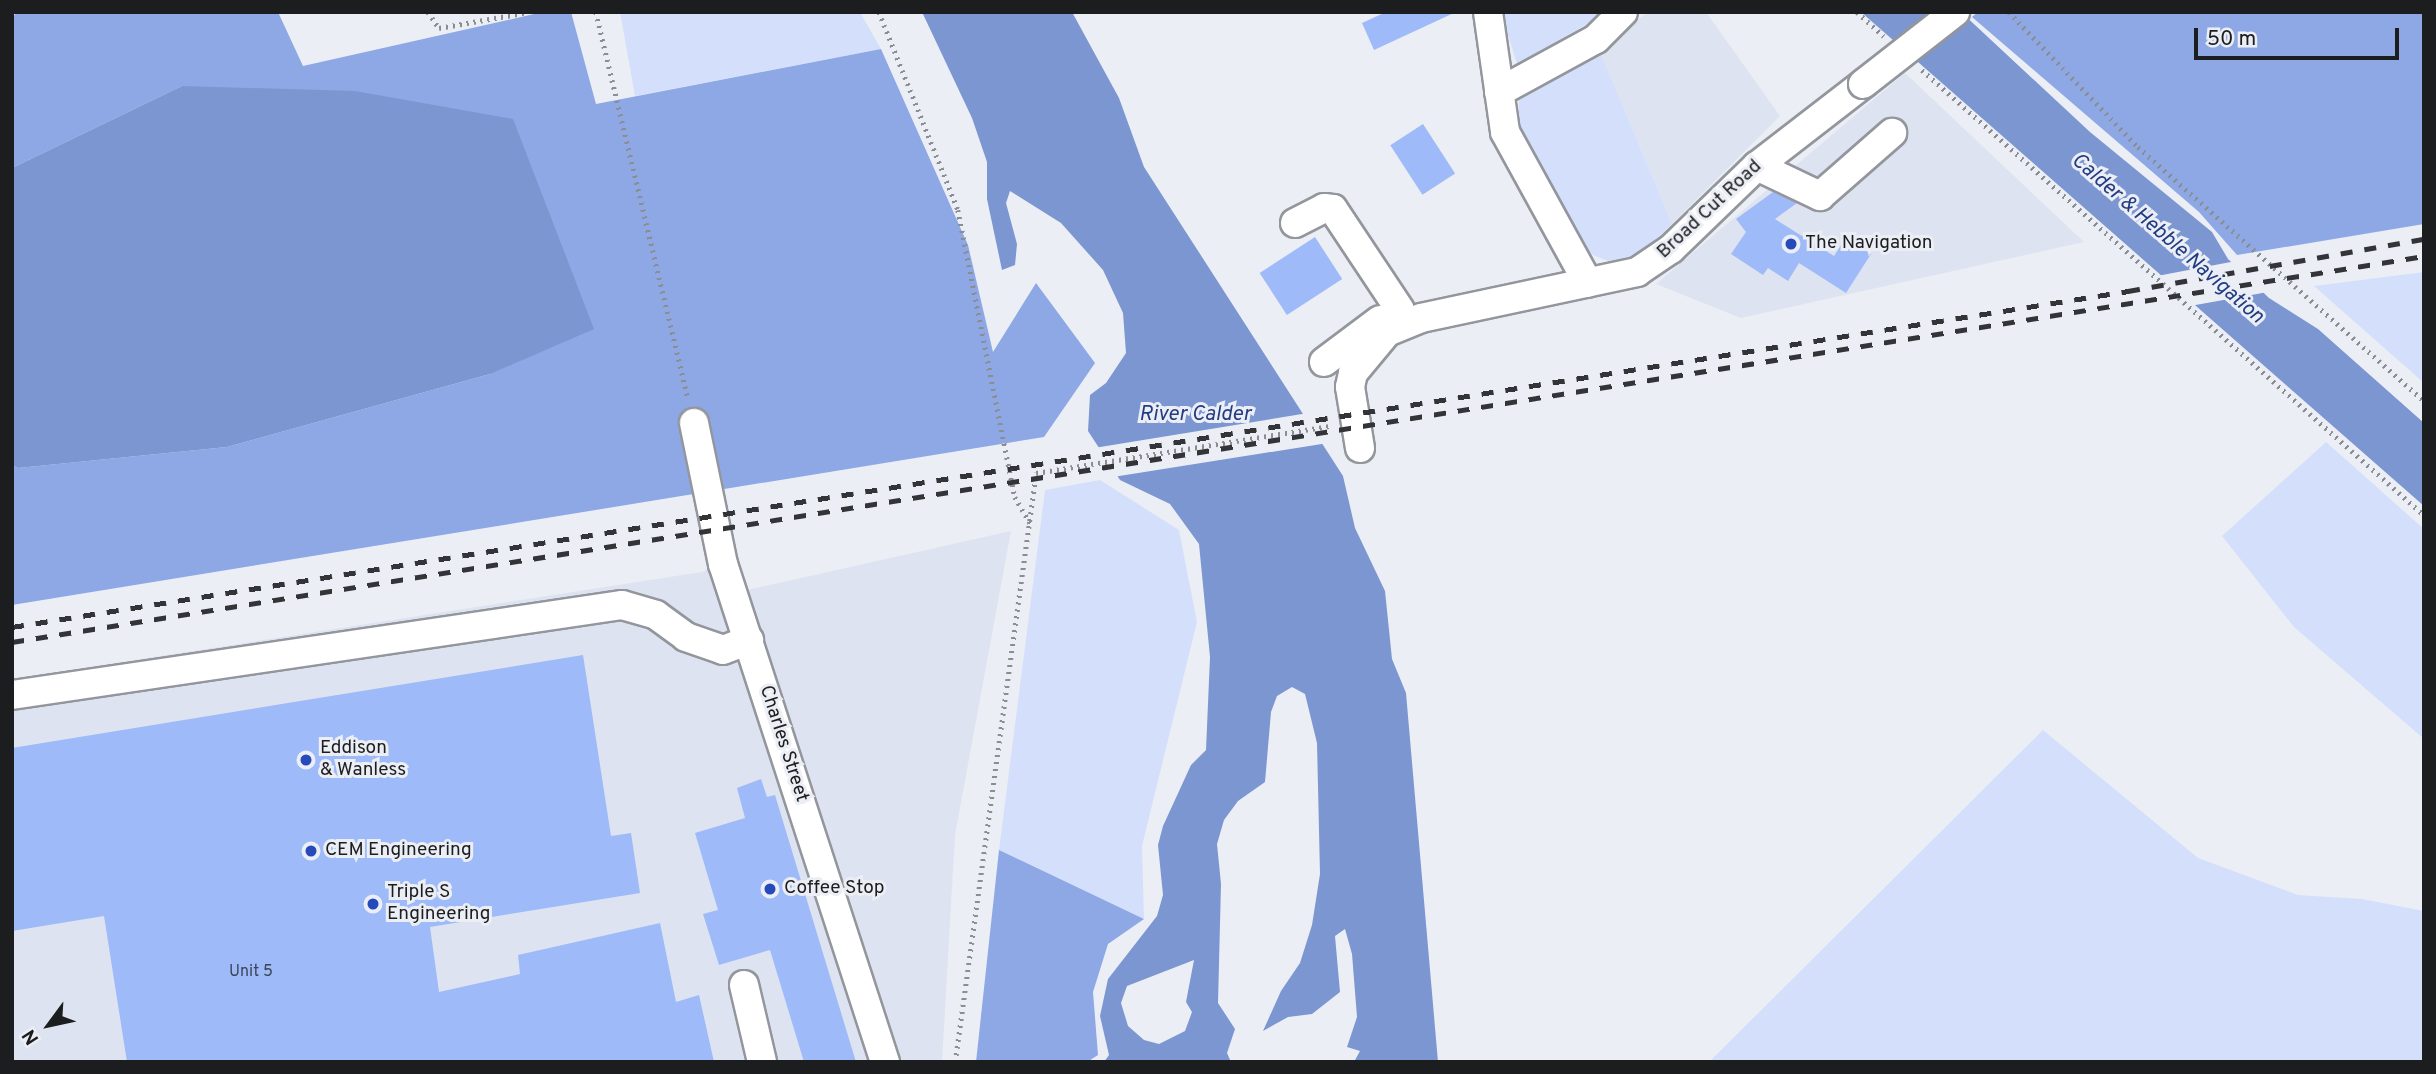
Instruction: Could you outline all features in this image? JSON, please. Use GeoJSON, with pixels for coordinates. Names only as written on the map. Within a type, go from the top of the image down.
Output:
{"type":"FeatureCollection","features":[{"type":"Feature","properties":{"kind":"street"},"geometry":{"type":"LineString","coordinates":[[1489,12],[1505,132],[1588,283]]}},
{"type":"Feature","properties":{"kind":"street"},"geometry":{"type":"LineString","coordinates":[[1499,92],[1596,38],[1623,12]]}},
{"type":"Feature","properties":{"kind":"street","name":"Broad Cut Road"},"geometry":{"type":"LineString","coordinates":[[1360,448],[1350,387],[1353,373],[1387,332],[1421,318],[1588,283],[1637,271],[1655,262],[1757,166],[1955,12]]}},
{"type":"Feature","properties":{"kind":"street"},"geometry":{"type":"LineString","coordinates":[[1757,166],[1820,197],[1892,133]]}},
{"type":"Feature","properties":{"kind":"street"},"geometry":{"type":"LineString","coordinates":[[1294,223],[1324,208],[1339,214],[1400,310]]}},
{"type":"Feature","properties":{"kind":"street"},"geometry":{"type":"LineString","coordinates":[[1324,362],[1371,325],[1400,310],[1556,273],[1588,283]]}},
{"type":"Feature","properties":{"kind":"street","name":"Charles Street"},"geometry":{"type":"LineString","coordinates":[[694,423],[723,564],[885,1062]]}},
{"type":"Feature","properties":{"kind":"street"},"geometry":{"type":"LineString","coordinates":[[12,695],[622,605],[656,615],[686,637],[723,650],[749,640]]}},
{"type":"Feature","properties":{"kind":"street"},"geometry":{"type":"LineString","coordinates":[[744,985],[762,1062]]}},
{"type":"Feature","properties":{"kind":"path"},"geometry":{"type":"LineString","coordinates":[[428,12],[434,26],[445,28],[529,12]]}},
{"type":"Feature","properties":{"kind":"path"},"geometry":{"type":"LineString","coordinates":[[596,12],[694,423]]}},
{"type":"Feature","properties":{"kind":"path"},"geometry":{"type":"LineString","coordinates":[[879,12],[958,210],[1015,497],[1031,526]]}},
{"type":"Feature","properties":{"kind":"path"},"geometry":{"type":"LineString","coordinates":[[2008,12],[2138,147],[2424,401]]}},
{"type":"Feature","properties":{"kind":"path"},"geometry":{"type":"LineString","coordinates":[[1913,61],[2424,515]]}},
{"type":"Feature","properties":{"kind":"path"},"geometry":{"type":"LineString","coordinates":[[1914,77],[1922,70]]}},
{"type":"Feature","properties":{"kind":"path"},"geometry":{"type":"LineString","coordinates":[[955,1062],[1031,526],[1036,473],[1343,424]]}},
{"type":"Feature","properties":{"kind":"shaded area"},"geometry":{"type":"Polygon","coordinates":[[[17,12],[278,12],[303,66],[543,12],[571,12],[596,104],[881,49],[968,245],[993,352],[1036,283],[1095,363],[1044,437],[12,605],[12,465],[18,468],[227,447],[490,374],[182,86],[12,168],[12,18],[17,12]]]}},
{"type":"Feature","properties":{"kind":"shaded area"},"geometry":{"type":"Polygon","coordinates":[[[620,12],[860,12],[881,49],[635,96],[620,12]]]}},
{"type":"Feature","properties":{"kind":"shaded area"},"geometry":{"type":"Polygon","coordinates":[[[1501,12],[1608,12],[1517,64],[1501,12]]]}},
{"type":"Feature","properties":{"kind":"shaded area"},"geometry":{"type":"Polygon","coordinates":[[[1649,12],[1706,12],[1780,116],[1672,224],[1598,46],[1649,12]]]}},
{"type":"Feature","properties":{"kind":"shaded area"},"geometry":{"type":"Polygon","coordinates":[[[1978,12],[2424,12],[2424,224],[2237,255],[2199,212],[1972,17],[1978,12]]]}},
{"type":"Feature","properties":{"kind":"shaded area"},"geometry":{"type":"Polygon","coordinates":[[[1598,46],[1672,224],[1642,253],[1613,263],[1593,255],[1579,241],[1518,130],[1519,98],[1525,90],[1598,46]]]}},
{"type":"Feature","properties":{"kind":"shaded area"},"geometry":{"type":"Polygon","coordinates":[[[1905,73],[2084,242],[1741,318],[1656,284],[1905,73]]]}},
{"type":"Feature","properties":{"kind":"shaded area"},"geometry":{"type":"Polygon","coordinates":[[[2424,272],[2424,383],[2314,286],[2424,272]]]}},
{"type":"Feature","properties":{"kind":"shaded area"},"geometry":{"type":"Polygon","coordinates":[[[2326,442],[2424,529],[2424,739],[2294,627],[2222,536],[2326,442]]]}},
{"type":"Feature","properties":{"kind":"shaded area"},"geometry":{"type":"Polygon","coordinates":[[[1100,480],[1179,530],[1197,622],[1142,846],[1144,919],[999,850],[1045,490],[1100,480]]]}},
{"type":"Feature","properties":{"kind":"shaded area"},"geometry":{"type":"Polygon","coordinates":[[[1011,531],[955,835],[942,1062],[12,1062],[12,679],[702,572],[730,559],[743,591],[1011,531]]]}},
{"type":"Feature","properties":{"kind":"shaded area"},"geometry":{"type":"Polygon","coordinates":[[[2043,730],[2198,858],[2298,895],[2362,899],[2424,911],[2424,1062],[1709,1062],[2043,730]]]}},
{"type":"Feature","properties":{"kind":"shaded area"},"geometry":{"type":"Polygon","coordinates":[[[999,850],[1144,919],[1108,944],[1093,992],[1098,1055],[1087,1062],[976,1062],[999,850]]]}},
{"type":"Feature","properties":{"kind":"water","name":"River Calder"},"geometry":{"type":"Polygon","coordinates":[[[922,12],[1072,12],[1119,98],[1144,167],[1343,476],[1355,528],[1385,591],[1392,659],[1406,693],[1438,1062],[1354,1062],[1360,1051],[1347,1047],[1357,1017],[1352,954],[1345,929],[1335,936],[1340,992],[1312,1014],[1288,1017],[1263,1031],[1281,991],[1300,963],[1312,925],[1320,874],[1317,743],[1305,694],[1292,687],[1277,696],[1271,712],[1265,782],[1238,801],[1224,820],[1217,844],[1221,884],[1218,1003],[1235,1029],[1227,1053],[1231,1062],[1104,1062],[1109,1055],[1100,1016],[1108,979],[1157,916],[1163,895],[1158,845],[1163,826],[1191,765],[1206,750],[1210,657],[1199,544],[1170,504],[1120,480],[1088,431],[1090,395],[1106,383],[1126,353],[1123,313],[1103,270],[1061,223],[1010,191],[1006,203],[1017,244],[1015,265],[1002,270],[987,199],[987,162],[972,118],[922,12]],[[1194,960],[1127,986],[1121,1003],[1128,1026],[1144,1040],[1159,1044],[1185,1031],[1192,1012],[1186,1002],[1194,960]]]}},
{"type":"Feature","properties":{"kind":"water","name":"Calder & Hebble Navigation"},"geometry":{"type":"Polygon","coordinates":[[[1861,12],[1961,12],[2090,132],[2212,232],[2228,259],[2269,298],[2318,329],[2424,423],[2424,506],[1861,12]]]}},
{"type":"Feature","properties":{"kind":"water"},"geometry":{"type":"Polygon","coordinates":[[[182,86],[355,91],[513,119],[594,329],[490,374],[227,447],[18,468],[12,465],[12,168],[182,86]]]}},
{"type":"Feature","properties":{"kind":"pier"},"geometry":{"type":"Polygon","coordinates":[[[2236,261],[2268,292],[2190,306],[2157,276],[2236,261]]]}},
{"type":"Feature","properties":{"kind":"pier"},"geometry":{"type":"Polygon","coordinates":[[[1308,413],[1328,443],[1113,477],[1094,448],[1308,413]]]}},
{"type":"Feature","properties":{"kind":"building"},"geometry":{"type":"Polygon","coordinates":[[[1386,12],[1456,12],[1374,50],[1362,23],[1386,12]]]}},
{"type":"Feature","properties":{"kind":"building"},"geometry":{"type":"Polygon","coordinates":[[[1423,124],[1455,173],[1422,195],[1390,145],[1423,124]]]}},
{"type":"Feature","properties":{"kind":"building"},"geometry":{"type":"Polygon","coordinates":[[[1773,192],[1797,203],[1775,219],[1834,256],[1846,237],[1871,254],[1846,293],[1799,263],[1788,281],[1768,268],[1763,275],[1731,254],[1746,232],[1736,219],[1773,192]]]}},
{"type":"Feature","properties":{"kind":"building"},"geometry":{"type":"Polygon","coordinates":[[[1315,237],[1342,279],[1287,315],[1260,273],[1315,237]]]}},
{"type":"Feature","properties":{"kind":"building"},"geometry":{"type":"Polygon","coordinates":[[[583,655],[611,836],[631,833],[640,893],[430,927],[439,992],[520,974],[518,955],[660,923],[676,1002],[699,995],[714,1062],[127,1062],[104,916],[12,931],[12,748],[583,655]]]}},
{"type":"Feature","properties":{"kind":"building"},"geometry":{"type":"Polygon","coordinates":[[[761,779],[767,797],[775,795],[856,1062],[804,1062],[770,950],[719,965],[703,914],[718,910],[695,833],[745,818],[737,788],[761,779]]]}},
{"type":"Feature","properties":{"kind":"railway"},"geometry":{"type":"LineString","coordinates":[[12,627],[2128,291],[2424,239]]}},
{"type":"Feature","properties":{"kind":"railway"},"geometry":{"type":"LineString","coordinates":[[12,642],[2424,256]]}},
{"type":"Feature","properties":{"kind":"place","name":"The Navigation"},"geometry":{"type":"Point","coordinates":[1791,244]}},
{"type":"Feature","properties":{"kind":"place","name":"Eddison & Wanless"},"geometry":{"type":"Point","coordinates":[306,760]}},
{"type":"Feature","properties":{"kind":"place","name":"CEM Engineering"},"geometry":{"type":"Point","coordinates":[311,851]}},
{"type":"Feature","properties":{"kind":"place","name":"Coffee Stop"},"geometry":{"type":"Point","coordinates":[770,889]}},
{"type":"Feature","properties":{"kind":"place","name":"Triple S Engineering"},"geometry":{"type":"Point","coordinates":[373,904]}}]}
